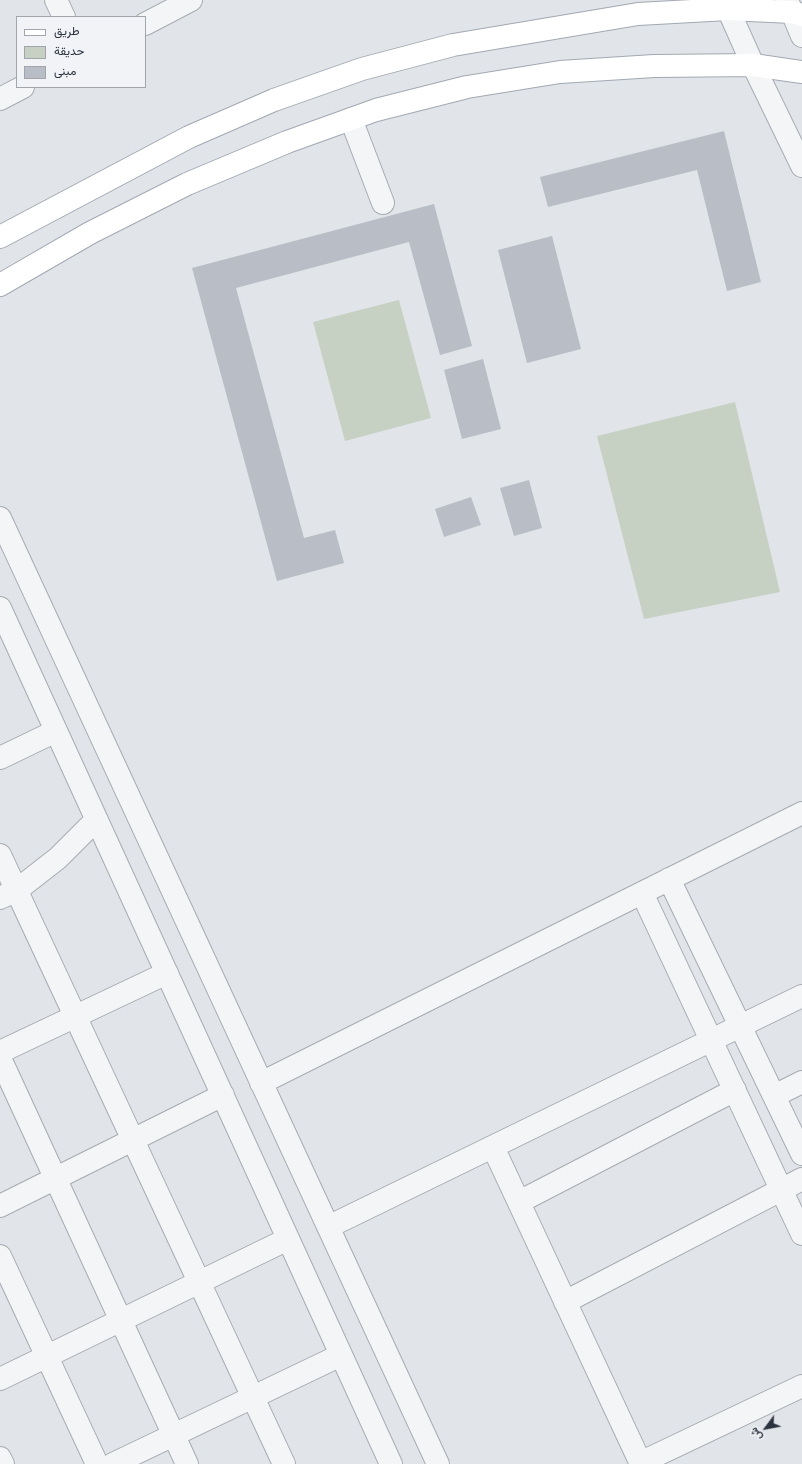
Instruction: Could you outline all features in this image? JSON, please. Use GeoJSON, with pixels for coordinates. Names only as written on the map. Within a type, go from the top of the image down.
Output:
{"type":"FeatureCollection","features":[{"type":"Feature","properties":{"kind":"main road"},"geometry":{"type":"LineString","coordinates":[[2,231],[189,137],[274,100],[362,69],[453,45],[638,14],[726,4],[794,9]]}},
{"type":"Feature","properties":{"kind":"main road"},"geometry":{"type":"LineString","coordinates":[[0,285],[90,233],[187,184],[287,142],[376,110],[467,87],[560,72],[654,66],[753,65],[802,72]]}},
{"type":"Feature","properties":{"kind":"street"},"geometry":{"type":"LineString","coordinates":[[56,0],[64,16]]}},
{"type":"Feature","properties":{"kind":"street"},"geometry":{"type":"LineString","coordinates":[[146,23],[191,0]]}},
{"type":"Feature","properties":{"kind":"street"},"geometry":{"type":"LineString","coordinates":[[726,4],[753,65],[802,166]]}},
{"type":"Feature","properties":{"kind":"street"},"geometry":{"type":"LineString","coordinates":[[794,9],[802,36]]}},
{"type":"Feature","properties":{"kind":"street"},"geometry":{"type":"LineString","coordinates":[[0,99],[21,88]]}},
{"type":"Feature","properties":{"kind":"street"},"geometry":{"type":"LineString","coordinates":[[351,119],[382,202]]}},
{"type":"Feature","properties":{"kind":"street"},"geometry":{"type":"LineString","coordinates":[[0,518],[438,1464]]}},
{"type":"Feature","properties":{"kind":"street"},"geometry":{"type":"LineString","coordinates":[[0,611],[391,1464]]}},
{"type":"Feature","properties":{"kind":"street"},"geometry":{"type":"LineString","coordinates":[[0,758],[56,731]]}},
{"type":"Feature","properties":{"kind":"street"},"geometry":{"type":"LineString","coordinates":[[261,1083],[802,813]]}},
{"type":"Feature","properties":{"kind":"street"},"geometry":{"type":"LineString","coordinates":[[8,894],[58,858],[96,820]]}},
{"type":"Feature","properties":{"kind":"street"},"geometry":{"type":"LineString","coordinates":[[0,855],[8,894],[75,1017],[284,1464]]}},
{"type":"Feature","properties":{"kind":"street"},"geometry":{"type":"LineString","coordinates":[[669,879],[802,1154]]}},
{"type":"Feature","properties":{"kind":"street"},"geometry":{"type":"LineString","coordinates":[[642,893],[802,1234]]}},
{"type":"Feature","properties":{"kind":"street"},"geometry":{"type":"LineString","coordinates":[[0,1052],[167,973]]}},
{"type":"Feature","properties":{"kind":"street"},"geometry":{"type":"LineString","coordinates":[[328,1227],[802,996]]}},
{"type":"Feature","properties":{"kind":"street"},"geometry":{"type":"LineString","coordinates":[[0,1058],[187,1464]]}},
{"type":"Feature","properties":{"kind":"street"},"geometry":{"type":"LineString","coordinates":[[774,1096],[802,1082]]}},
{"type":"Feature","properties":{"kind":"street"},"geometry":{"type":"LineString","coordinates":[[519,1202],[735,1090]]}},
{"type":"Feature","properties":{"kind":"street"},"geometry":{"type":"LineString","coordinates":[[0,1206],[223,1095]]}},
{"type":"Feature","properties":{"kind":"street"},"geometry":{"type":"LineString","coordinates":[[493,1147],[641,1463],[802,1386]]}},
{"type":"Feature","properties":{"kind":"street"},"geometry":{"type":"LineString","coordinates":[[565,1302],[802,1179]]}},
{"type":"Feature","properties":{"kind":"street"},"geometry":{"type":"LineString","coordinates":[[0,1379],[288,1239]]}},
{"type":"Feature","properties":{"kind":"street"},"geometry":{"type":"LineString","coordinates":[[0,1256],[97,1464]]}},
{"type":"Feature","properties":{"kind":"street"},"geometry":{"type":"LineString","coordinates":[[113,1464],[341,1355]]}},
{"type":"Feature","properties":{"kind":"street"},"geometry":{"type":"LineString","coordinates":[[0,1458],[3,1464]]}},
{"type":"Feature","properties":{"kind":"green space"},"geometry":{"type":"Polygon","coordinates":[[[399,300],[431,418],[345,441],[313,322],[399,300]]]}},
{"type":"Feature","properties":{"kind":"green space"},"geometry":{"type":"Polygon","coordinates":[[[735,402],[780,592],[644,619],[597,436],[735,402]]]}},
{"type":"Feature","properties":{"kind":"building"},"geometry":{"type":"Polygon","coordinates":[[[724,131],[761,282],[727,291],[697,170],[548,207],[540,177],[724,131]]]}},
{"type":"Feature","properties":{"kind":"building"},"geometry":{"type":"Polygon","coordinates":[[[434,204],[472,346],[440,355],[409,242],[236,288],[304,538],[335,530],[344,563],[277,581],[192,268],[434,204]]]}},
{"type":"Feature","properties":{"kind":"building"},"geometry":{"type":"Polygon","coordinates":[[[552,236],[581,349],[527,363],[498,250],[552,236]]]}},
{"type":"Feature","properties":{"kind":"building"},"geometry":{"type":"Polygon","coordinates":[[[483,359],[501,429],[462,439],[444,370],[483,359]]]}},
{"type":"Feature","properties":{"kind":"building"},"geometry":{"type":"Polygon","coordinates":[[[529,480],[542,528],[514,536],[500,488],[529,480]]]}},
{"type":"Feature","properties":{"kind":"building"},"geometry":{"type":"Polygon","coordinates":[[[471,497],[481,525],[444,537],[435,509],[471,497]]]}}]}
